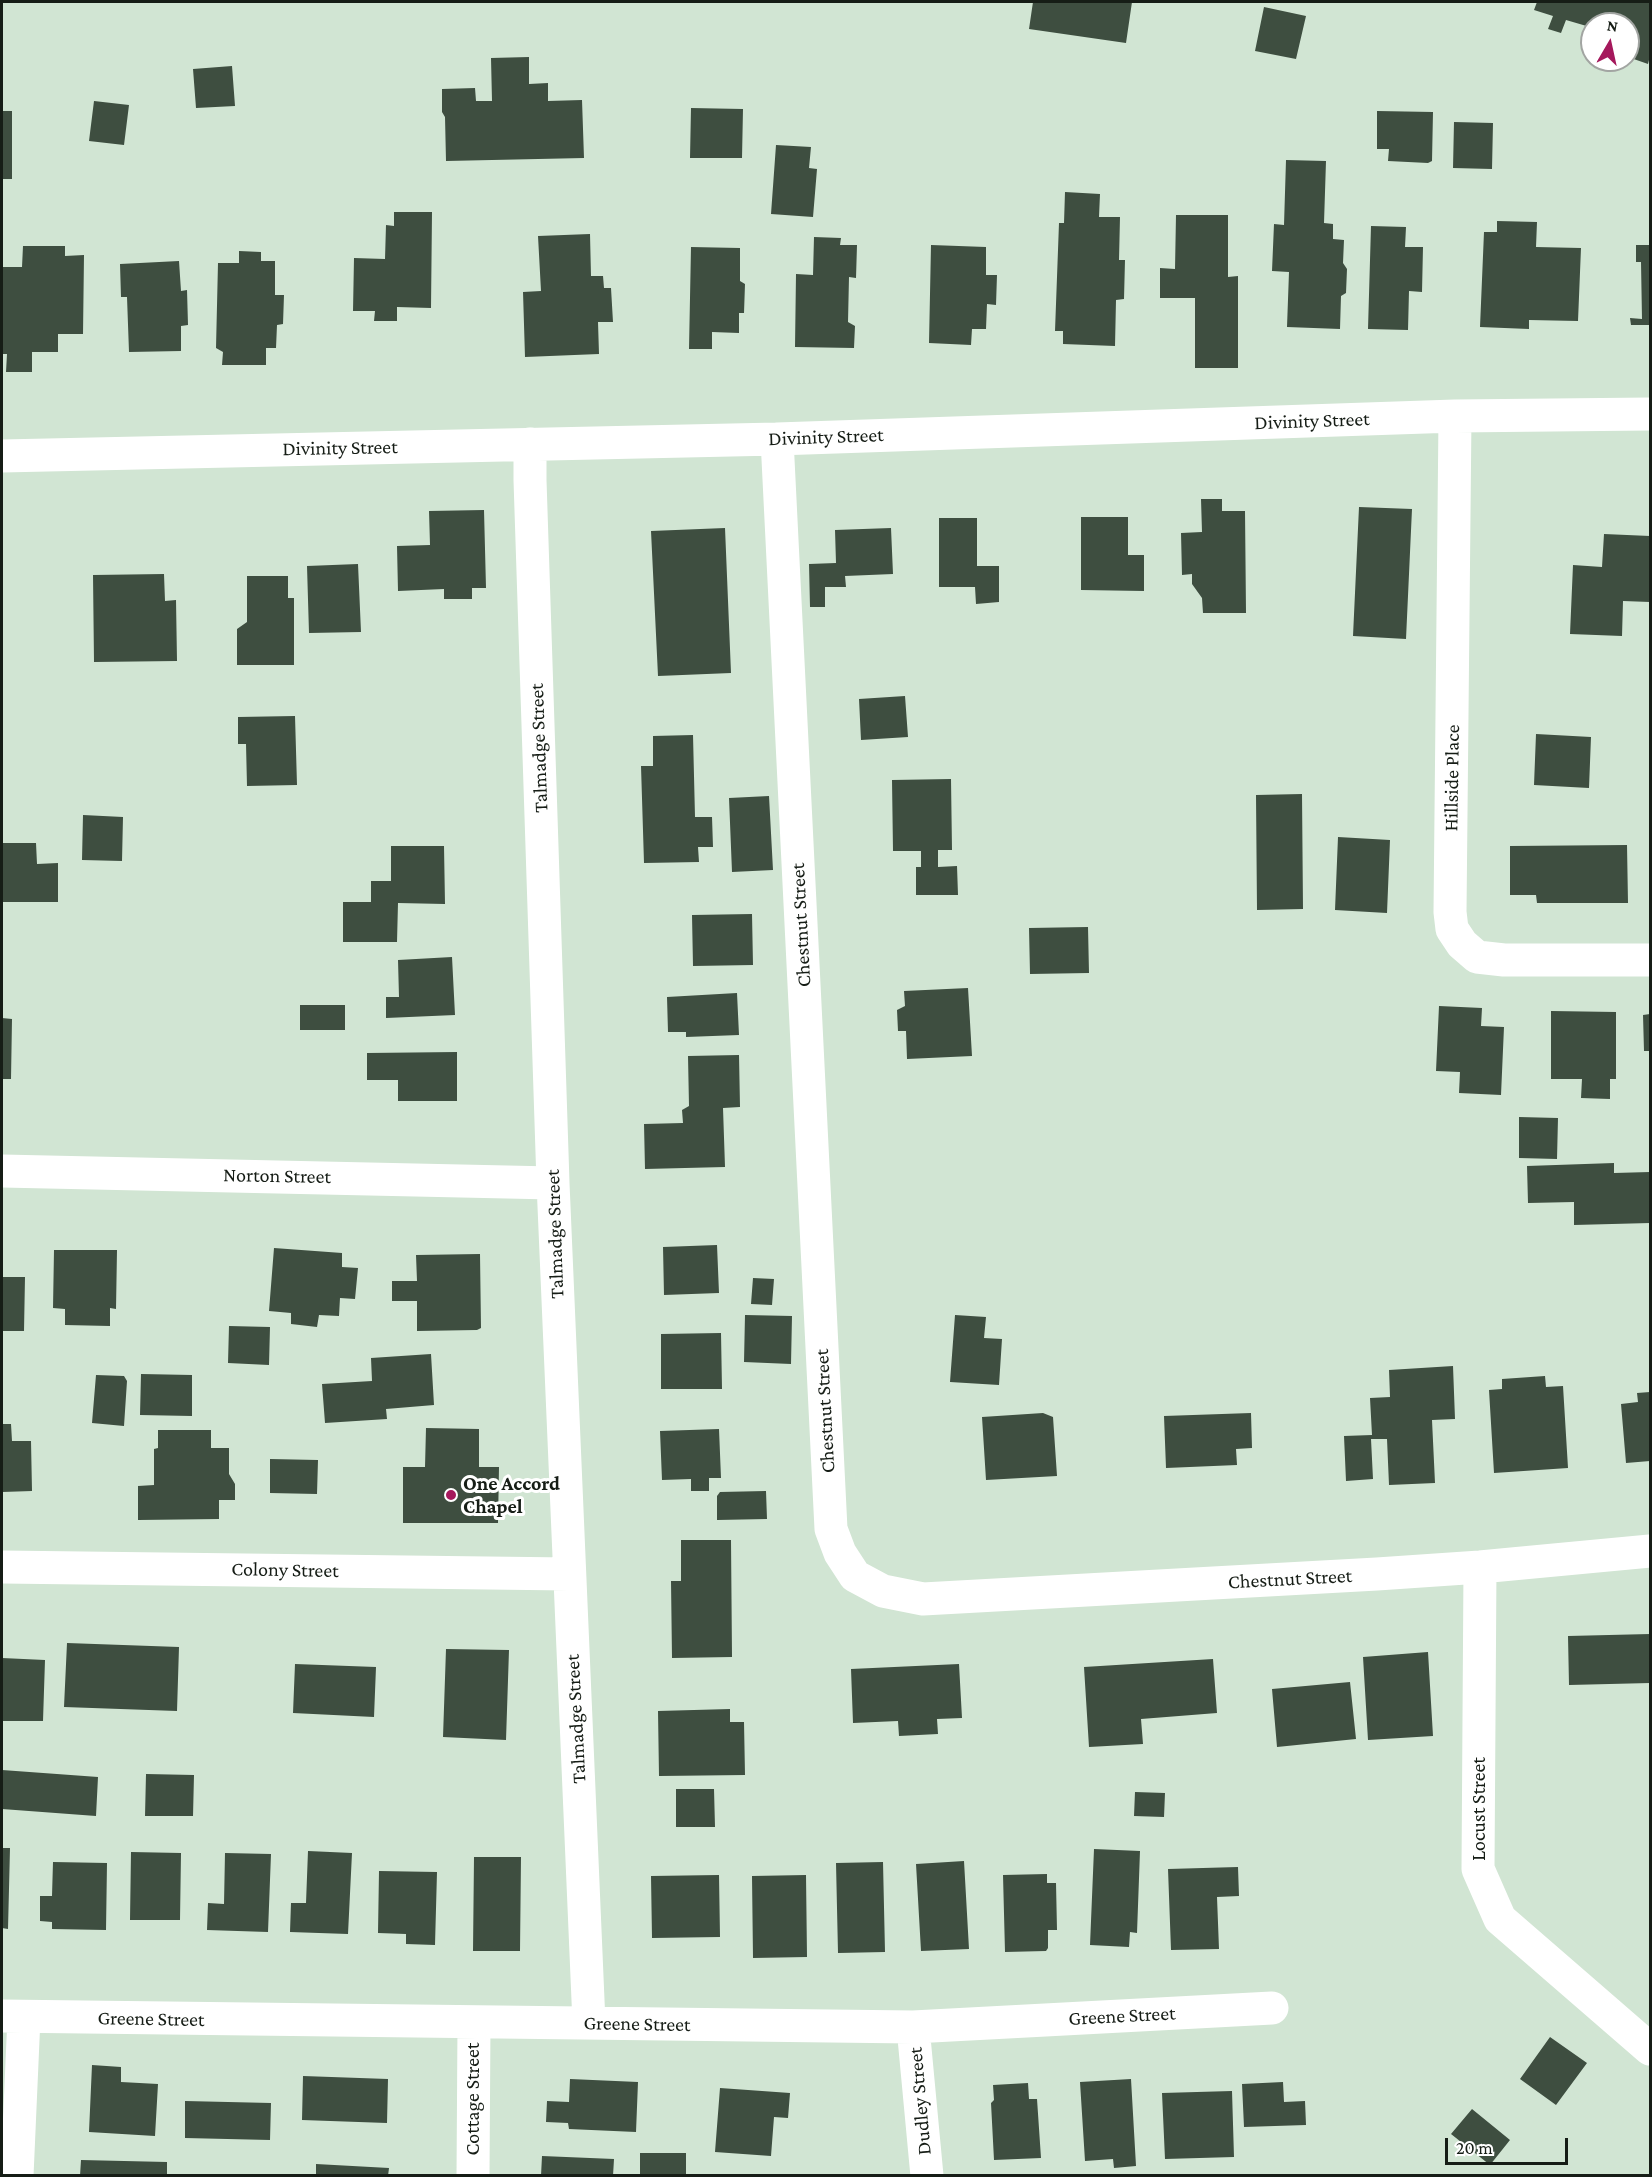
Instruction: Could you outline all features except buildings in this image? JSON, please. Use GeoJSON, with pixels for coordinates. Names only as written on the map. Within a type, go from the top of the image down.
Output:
{"type":"FeatureCollection","features":[{"type":"Feature","properties":{"kind":"street","name":"Divinity Street"},"geometry":{"type":"LineString","coordinates":[[2,456],[777,439],[1455,416],[1650,414]]}},
{"type":"Feature","properties":{"kind":"street","name":"Hillside Place"},"geometry":{"type":"LineString","coordinates":[[1455,416],[1450,912],[1452,929],[1462,944],[1477,957],[1504,960],[1650,960]]}},
{"type":"Feature","properties":{"kind":"street","name":"Chestnut Street"},"geometry":{"type":"LineString","coordinates":[[777,439],[831,1529],[840,1553],[855,1576],[883,1591],[923,1599],[1480,1567],[1650,1551]]}},
{"type":"Feature","properties":{"kind":"street","name":"Talmadge Street"},"geometry":{"type":"LineString","coordinates":[[530,444],[553,1183],[589,2024]]}},
{"type":"Feature","properties":{"kind":"street","name":"Norton Street"},"geometry":{"type":"LineString","coordinates":[[2,1171],[553,1183]]}},
{"type":"Feature","properties":{"kind":"street","name":"Colony Street"},"geometry":{"type":"LineString","coordinates":[[2,1567],[569,1574]]}},
{"type":"Feature","properties":{"kind":"street","name":"Locust Street"},"geometry":{"type":"LineString","coordinates":[[1480,1567],[1478,1869],[1500,1919],[1650,2049]]}},
{"type":"Feature","properties":{"kind":"street","name":"Greene Street"},"geometry":{"type":"LineString","coordinates":[[13,2017],[913,2027],[1272,2008]]}},
{"type":"Feature","properties":{"kind":"street"},"geometry":{"type":"LineString","coordinates":[[13,2017],[17,2175]]}},
{"type":"Feature","properties":{"kind":"street","name":"Cottage Street"},"geometry":{"type":"LineString","coordinates":[[473,2175],[474,2022]]}},
{"type":"Feature","properties":{"kind":"street","name":"Dudley Street"},"geometry":{"type":"LineString","coordinates":[[913,2027],[927,2175]]}},
{"type":"Feature","properties":{"kind":"place","name":"One Accord Chapel"},"geometry":{"type":"Point","coordinates":[451,1495]}}]}
